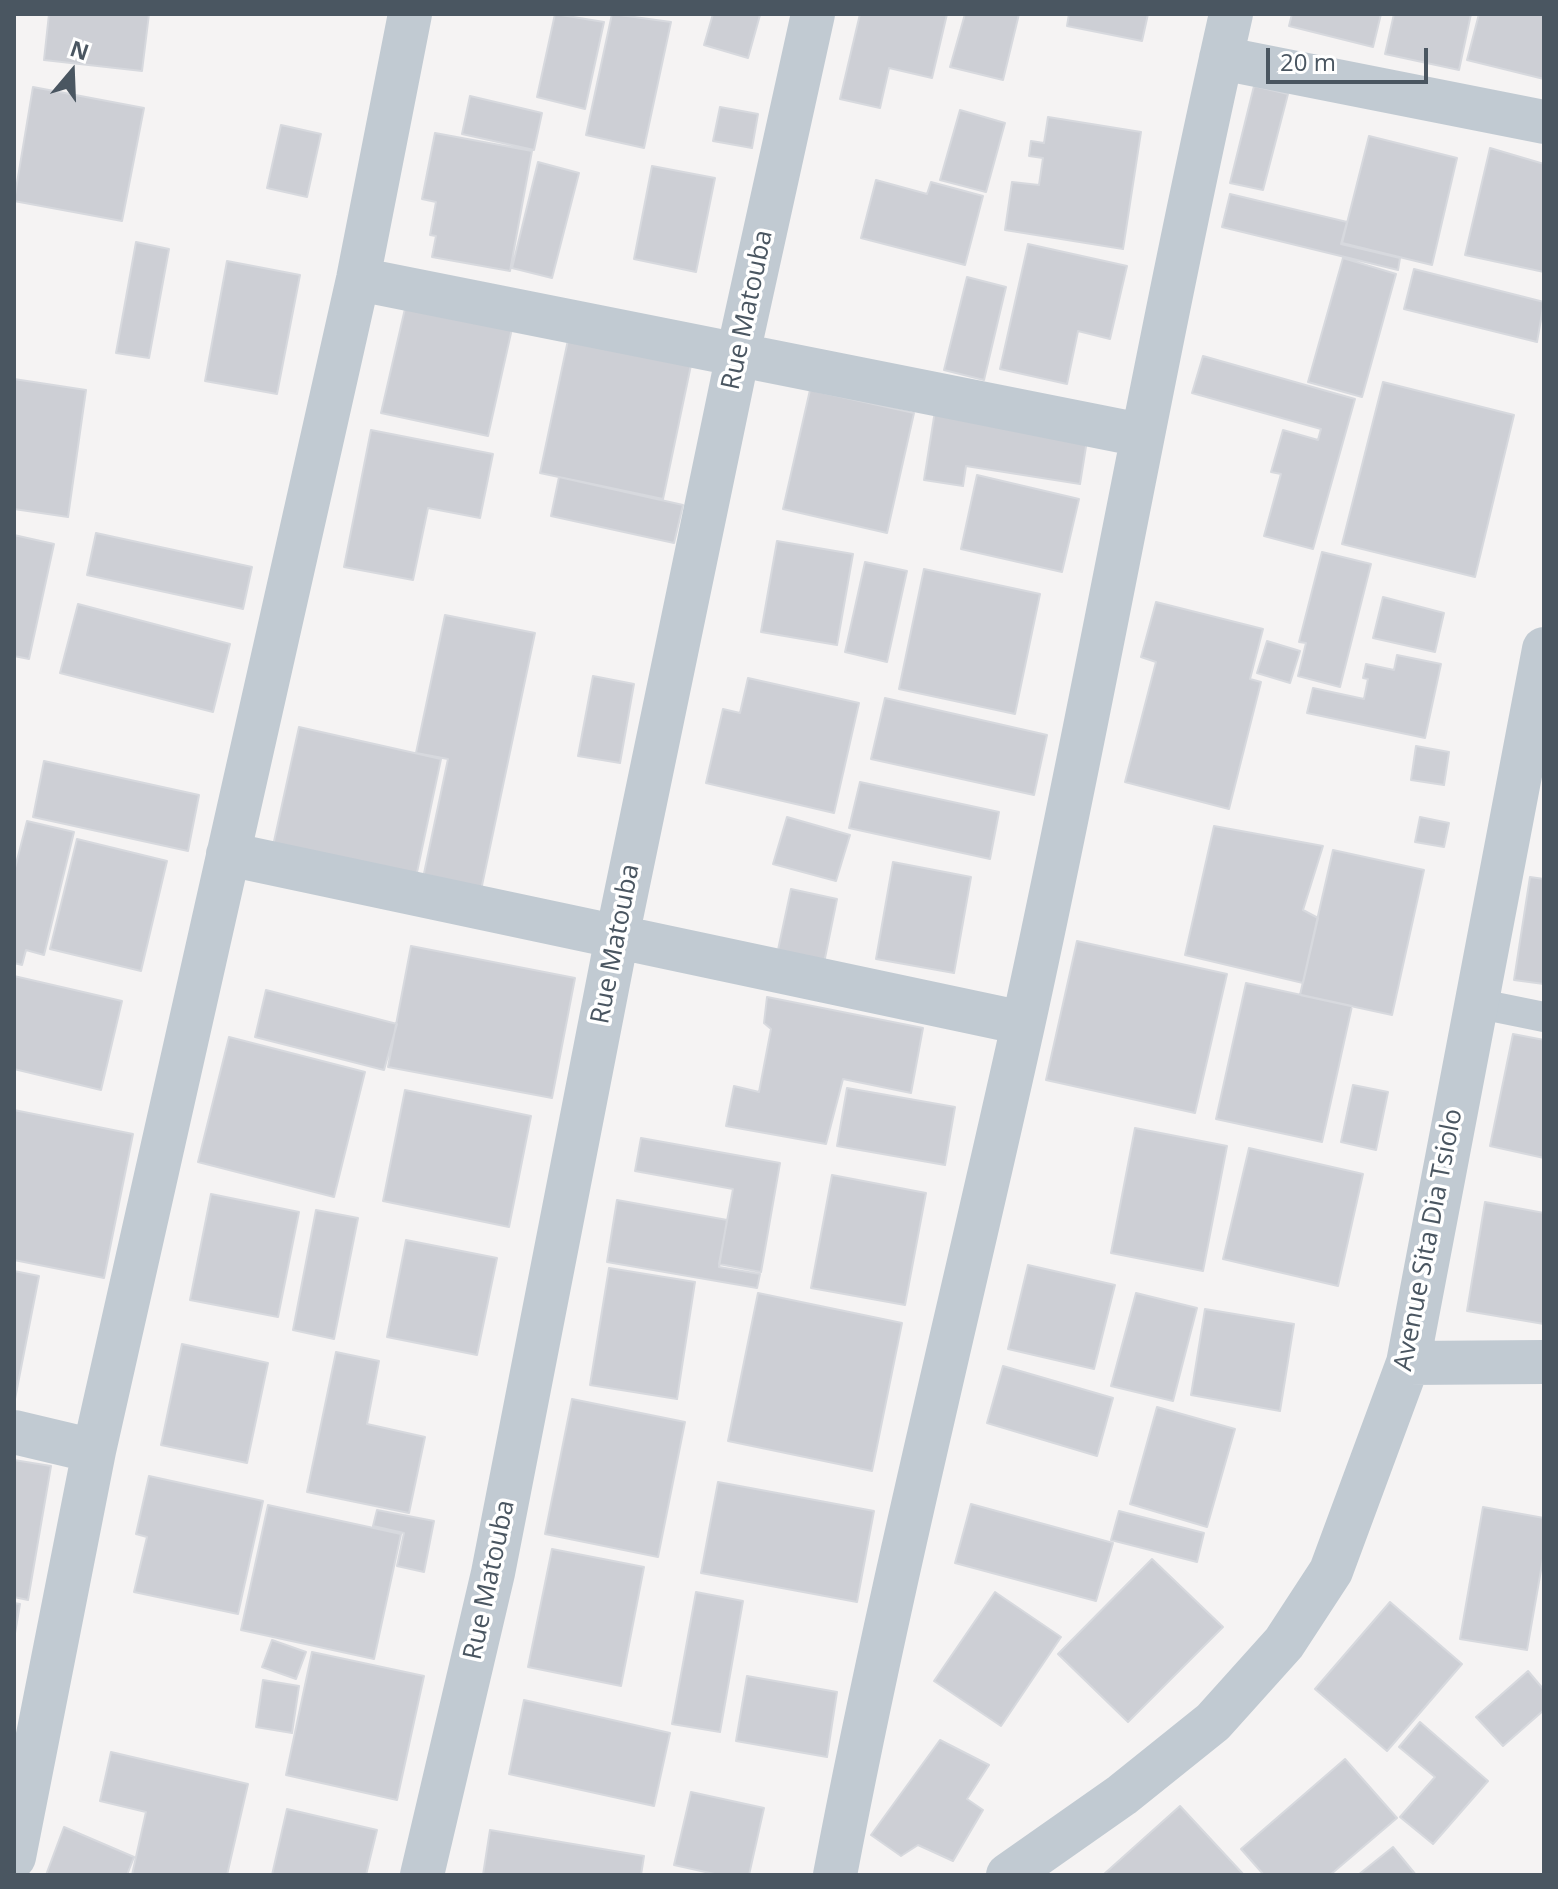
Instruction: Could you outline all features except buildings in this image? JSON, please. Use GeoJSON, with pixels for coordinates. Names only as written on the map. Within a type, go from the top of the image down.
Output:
{"type":"FeatureCollection","features":[{"type":"Feature","properties":{"kind":"street"},"geometry":{"type":"LineString","coordinates":[[14,1857],[94,1451],[358,279],[410,14]]}},
{"type":"Feature","properties":{"kind":"street","name":"Rue Matouba"},"geometry":{"type":"LineString","coordinates":[[422,1875],[493,1573],[617,937],[738,354],[813,14]]}},
{"type":"Feature","properties":{"kind":"street"},"geometry":{"type":"LineString","coordinates":[[835,1875],[864,1720],[1023,1023],[1141,435],[1231,14]]}},
{"type":"Feature","properties":{"kind":"street"},"geometry":{"type":"LineString","coordinates":[[1221,58],[1544,122]]}},
{"type":"Feature","properties":{"kind":"street"},"geometry":{"type":"LineString","coordinates":[[358,279],[1141,435]]}},
{"type":"Feature","properties":{"kind":"street","name":"Avenue Sita Dia Tsiolo"},"geometry":{"type":"LineString","coordinates":[[1008,1875],[1122,1795],[1213,1722],[1284,1643],[1331,1571],[1408,1363],[1475,1003],[1537,717],[1544,649]]}},
{"type":"Feature","properties":{"kind":"street"},"geometry":{"type":"LineString","coordinates":[[228,854],[1023,1023]]}},
{"type":"Feature","properties":{"kind":"street"},"geometry":{"type":"LineString","coordinates":[[1408,1363],[1544,1362]]}},
{"type":"Feature","properties":{"kind":"street"},"geometry":{"type":"LineString","coordinates":[[14,1432],[94,1451]]}},
{"type":"Feature","properties":{"kind":"lane"},"geometry":{"type":"LineString","coordinates":[[1475,1003],[1544,1017]]}}]}
